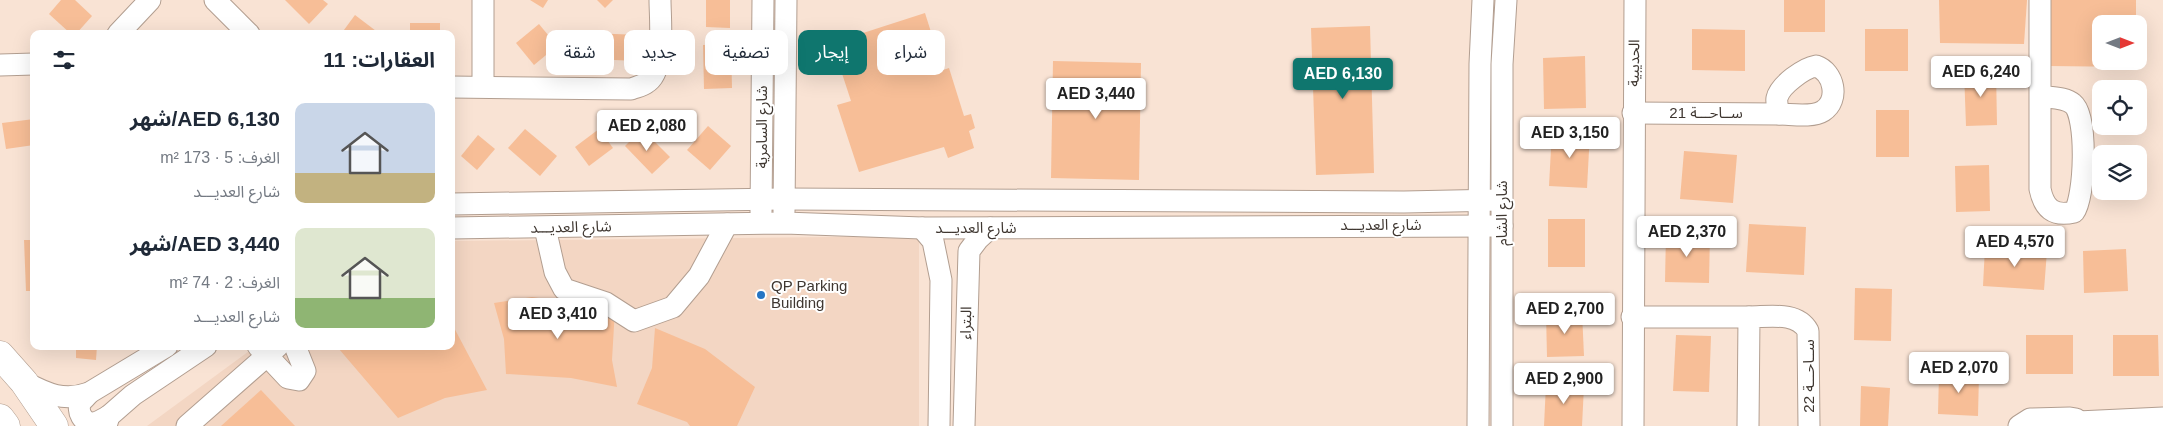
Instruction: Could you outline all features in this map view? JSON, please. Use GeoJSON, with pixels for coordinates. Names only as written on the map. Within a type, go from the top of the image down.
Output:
{"type":"FeatureCollection","features":[{"type":"Feature","properties":{"kind":"main road"},"geometry":{"type":"LineString","coordinates":[[0,355],[24,382],[54,426]]}},
{"type":"Feature","properties":{"kind":"main road"},"geometry":{"type":"LineString","coordinates":[[0,418],[6,426]]}},
{"type":"Feature","properties":{"kind":"street"},"geometry":{"type":"LineString","coordinates":[[122,30],[150,0]]}},
{"type":"Feature","properties":{"kind":"street"},"geometry":{"type":"LineString","coordinates":[[215,0],[245,30]]}},
{"type":"Feature","properties":{"kind":"street"},"geometry":{"type":"LineString","coordinates":[[483,0],[483,86]]}},
{"type":"Feature","properties":{"kind":"street"},"geometry":{"type":"LineString","coordinates":[[455,87],[631,88],[647,83],[657,71],[660,54],[660,0]]}},
{"type":"Feature","properties":{"kind":"street","name":"شارع السامرية"},"geometry":{"type":"LineString","coordinates":[[761,223],[763,0]]}},
{"type":"Feature","properties":{"kind":"street","name":"شارع السامرية"},"geometry":{"type":"LineString","coordinates":[[784,223],[786,0]]}},
{"type":"Feature","properties":{"kind":"street","name":"شارع الشام"},"geometry":{"type":"LineString","coordinates":[[1478,426],[1480,64],[1483,0]]}},
{"type":"Feature","properties":{"kind":"street","name":"شارع الشام"},"geometry":{"type":"LineString","coordinates":[[1502,426],[1502,44],[1506,0]]}},
{"type":"Feature","properties":{"kind":"street","name":"الحديبية"},"geometry":{"type":"LineString","coordinates":[[1633,426],[1634,0]]}},
{"type":"Feature","properties":{"kind":"street"},"geometry":{"type":"LineString","coordinates":[[2040,0],[2040,96],[2040,189],[2043,201],[2049,210],[2057,213],[2074,212],[2081,196],[2083,131],[2081,115],[2074,104],[2064,100],[2040,96]]}},
{"type":"Feature","properties":{"kind":"street"},"geometry":{"type":"LineString","coordinates":[[0,65],[30,64]]}},
{"type":"Feature","properties":{"kind":"street","name":"ســاحـــة 21"},"geometry":{"type":"LineString","coordinates":[[1633,113],[1779,114]]}},
{"type":"Feature","properties":{"kind":"street","name":"شارع العديـــد"},"geometry":{"type":"LineString","coordinates":[[455,204],[761,199],[1394,202],[1501,200]]}},
{"type":"Feature","properties":{"kind":"street","name":"شارع العديـــد"},"geometry":{"type":"LineString","coordinates":[[455,228],[761,223],[922,228],[1502,226]]}},
{"type":"Feature","properties":{"kind":"street"},"geometry":{"type":"LineString","coordinates":[[546,228],[555,272],[564,289],[606,303],[634,321],[674,307],[699,276],[727,224]]}},
{"type":"Feature","properties":{"kind":"street","name":"البتراء"},"geometry":{"type":"LineString","coordinates":[[922,228],[933,242],[941,280],[939,426]]}},
{"type":"Feature","properties":{"kind":"street","name":"البتراء"},"geometry":{"type":"LineString","coordinates":[[964,426],[969,251],[978,238],[990,228]]}},
{"type":"Feature","properties":{"kind":"street","name":"ســاحـــة 22"},"geometry":{"type":"LineString","coordinates":[[1632,316],[1791,317],[1798,320],[1808,331],[1809,426]]}},
{"type":"Feature","properties":{"kind":"street"},"geometry":{"type":"LineString","coordinates":[[1748,426],[1749,316]]}},
{"type":"Feature","properties":{"kind":"street"},"geometry":{"type":"LineString","coordinates":[[24,382],[57,397],[78,397],[89,393],[160,350]]}},
{"type":"Feature","properties":{"kind":"street"},"geometry":{"type":"LineString","coordinates":[[89,393],[81,402],[79,409],[81,416],[86,421],[92,423],[108,421],[133,395],[200,350]]}},
{"type":"Feature","properties":{"kind":"street"},"geometry":{"type":"LineString","coordinates":[[187,426],[267,350]]}},
{"type":"Feature","properties":{"kind":"street"},"geometry":{"type":"LineString","coordinates":[[269,350],[288,378],[299,380],[305,370],[297,350]]}},
{"type":"Feature","properties":{"kind":"street"},"geometry":{"type":"LineString","coordinates":[[2018,426],[2030,419],[2070,418],[2078,424],[2163,418]]}},
{"type":"Feature","properties":{"kind":"shaded area"},"geometry":{"type":"Polygon","coordinates":[[[919,236],[919,426],[147,426],[251,350],[455,350],[455,241],[919,236]]]}},
{"type":"Feature","properties":{"kind":"building"},"geometry":{"type":"Polygon","coordinates":[[[61,0],[75,0],[92,16],[80,30],[67,30],[49,14],[61,0]]]}},
{"type":"Feature","properties":{"kind":"building"},"geometry":{"type":"Polygon","coordinates":[[[285,0],[323,0],[328,4],[309,24],[285,0]]]}},
{"type":"Feature","properties":{"kind":"building"},"geometry":{"type":"Polygon","coordinates":[[[530,0],[548,0],[543,8],[530,0]]]}},
{"type":"Feature","properties":{"kind":"building"},"geometry":{"type":"Polygon","coordinates":[[[597,0],[613,0],[605,8],[597,0]]]}},
{"type":"Feature","properties":{"kind":"building"},"geometry":{"type":"Polygon","coordinates":[[[706,0],[730,0],[730,28],[706,27],[706,0]]]}},
{"type":"Feature","properties":{"kind":"building"},"geometry":{"type":"Polygon","coordinates":[[[1784,0],[1825,0],[1825,32],[1784,32],[1784,0]]]}},
{"type":"Feature","properties":{"kind":"building"},"geometry":{"type":"Polygon","coordinates":[[[1939,0],[2027,0],[2024,44],[1940,43],[1939,0]]]}},
{"type":"Feature","properties":{"kind":"building"},"geometry":{"type":"Polygon","coordinates":[[[2048,0],[2136,0],[2136,15],[2092,15],[2092,67],[2048,66],[2048,0]]]}},
{"type":"Feature","properties":{"kind":"building"},"geometry":{"type":"Polygon","coordinates":[[[925,13],[930,30],[877,30],[877,75],[945,75],[945,69],[949,68],[964,116],[971,114],[975,128],[969,131],[974,148],[948,158],[944,147],[859,172],[837,105],[851,101],[842,75],[867,75],[867,32],[925,13]]]}},
{"type":"Feature","properties":{"kind":"building"},"geometry":{"type":"Polygon","coordinates":[[[355,15],[375,30],[344,30],[355,15]]]}},
{"type":"Feature","properties":{"kind":"building"},"geometry":{"type":"Polygon","coordinates":[[[410,23],[440,23],[440,30],[410,30],[410,23]]]}},
{"type":"Feature","properties":{"kind":"building"},"geometry":{"type":"Polygon","coordinates":[[[539,24],[546,33],[546,55],[534,65],[516,43],[539,24]]]}},
{"type":"Feature","properties":{"kind":"building"},"geometry":{"type":"Polygon","coordinates":[[[1370,26],[1374,173],[1316,175],[1311,28],[1370,26]]]}},
{"type":"Feature","properties":{"kind":"building"},"geometry":{"type":"Polygon","coordinates":[[[1692,29],[1745,30],[1745,71],[1692,70],[1692,29]]]}},
{"type":"Feature","properties":{"kind":"building"},"geometry":{"type":"Polygon","coordinates":[[[1865,29],[1908,29],[1908,71],[1865,71],[1865,29]]]}},
{"type":"Feature","properties":{"kind":"building"},"geometry":{"type":"Polygon","coordinates":[[[614,34],[624,34],[624,60],[614,60],[614,34]]]}},
{"type":"Feature","properties":{"kind":"building"},"geometry":{"type":"Polygon","coordinates":[[[703,45],[705,45],[705,75],[732,75],[732,88],[704,89],[703,45]]]}},
{"type":"Feature","properties":{"kind":"building"},"geometry":{"type":"Polygon","coordinates":[[[1585,56],[1586,108],[1544,109],[1543,58],[1585,56]]]}},
{"type":"Feature","properties":{"kind":"building"},"geometry":{"type":"Polygon","coordinates":[[[1053,61],[1141,63],[1139,180],[1051,178],[1053,61]]]}},
{"type":"Feature","properties":{"kind":"building"},"geometry":{"type":"Polygon","coordinates":[[[1996,70],[1997,125],[1966,126],[1964,71],[1996,70]]]}},
{"type":"Feature","properties":{"kind":"building"},"geometry":{"type":"Polygon","coordinates":[[[1876,110],[1909,110],[1909,157],[1876,157],[1876,110]]]}},
{"type":"Feature","properties":{"kind":"building"},"geometry":{"type":"Polygon","coordinates":[[[30,120],[30,146],[6,149],[2,123],[30,120]]]}},
{"type":"Feature","properties":{"kind":"building"},"geometry":{"type":"Polygon","coordinates":[[[708,126],[731,146],[710,170],[687,150],[708,126]]]}},
{"type":"Feature","properties":{"kind":"building"},"geometry":{"type":"Polygon","coordinates":[[[525,129],[557,156],[540,176],[508,148],[525,129]]]}},
{"type":"Feature","properties":{"kind":"building"},"geometry":{"type":"Polygon","coordinates":[[[599,129],[613,148],[589,166],[575,147],[599,129]]]}},
{"type":"Feature","properties":{"kind":"building"},"geometry":{"type":"Polygon","coordinates":[[[642,129],[670,157],[652,174],[625,146],[642,129]]]}},
{"type":"Feature","properties":{"kind":"building"},"geometry":{"type":"Polygon","coordinates":[[[1552,130],[1590,132],[1587,188],[1549,186],[1552,130]]]}},
{"type":"Feature","properties":{"kind":"building"},"geometry":{"type":"Polygon","coordinates":[[[478,135],[495,149],[477,170],[461,156],[478,135]]]}},
{"type":"Feature","properties":{"kind":"building"},"geometry":{"type":"Polygon","coordinates":[[[1684,151],[1737,155],[1733,203],[1680,199],[1684,151]]]}},
{"type":"Feature","properties":{"kind":"building"},"geometry":{"type":"Polygon","coordinates":[[[1989,165],[1990,211],[1956,212],[1955,166],[1989,165]]]}},
{"type":"Feature","properties":{"kind":"building"},"geometry":{"type":"Polygon","coordinates":[[[1548,219],[1585,219],[1585,267],[1548,267],[1548,219]]]}},
{"type":"Feature","properties":{"kind":"building"},"geometry":{"type":"Polygon","coordinates":[[[1749,224],[1806,227],[1804,275],[1746,272],[1749,224]]]}},
{"type":"Feature","properties":{"kind":"building"},"geometry":{"type":"Polygon","coordinates":[[[1666,232],[1710,234],[1709,283],[1665,282],[1666,232]]]}},
{"type":"Feature","properties":{"kind":"building"},"geometry":{"type":"Polygon","coordinates":[[[24,240],[30,240],[30,291],[26,291],[24,240]]]}},
{"type":"Feature","properties":{"kind":"building"},"geometry":{"type":"Polygon","coordinates":[[[1985,247],[2047,251],[2044,290],[1983,286],[1985,247]]]}},
{"type":"Feature","properties":{"kind":"building"},"geometry":{"type":"Polygon","coordinates":[[[2126,249],[2128,291],[2084,293],[2083,251],[2126,249]]]}},
{"type":"Feature","properties":{"kind":"building"},"geometry":{"type":"Polygon","coordinates":[[[1855,288],[1892,289],[1891,341],[1854,340],[1855,288]]]}},
{"type":"Feature","properties":{"kind":"building"},"geometry":{"type":"Polygon","coordinates":[[[532,297],[615,309],[612,360],[617,387],[571,378],[506,374],[504,339],[494,303],[532,297]]]}},
{"type":"Feature","properties":{"kind":"building"},"geometry":{"type":"Polygon","coordinates":[[[1582,312],[1584,356],[1547,357],[1546,313],[1582,312]]]}},
{"type":"Feature","properties":{"kind":"building"},"geometry":{"type":"Polygon","coordinates":[[[655,328],[705,349],[755,387],[737,426],[690,426],[687,422],[637,404],[652,368],[655,328]]]}},
{"type":"Feature","properties":{"kind":"building"},"geometry":{"type":"Polygon","coordinates":[[[455,330],[487,390],[445,398],[398,418],[340,350],[455,350],[455,330]]]}},
{"type":"Feature","properties":{"kind":"building"},"geometry":{"type":"Polygon","coordinates":[[[1676,335],[1711,336],[1709,392],[1673,391],[1676,335]]]}},
{"type":"Feature","properties":{"kind":"building"},"geometry":{"type":"Polygon","coordinates":[[[2026,335],[2073,335],[2073,374],[2026,374],[2026,335]]]}},
{"type":"Feature","properties":{"kind":"building"},"geometry":{"type":"Polygon","coordinates":[[[2113,335],[2158,335],[2159,376],[2113,376],[2113,335]]]}},
{"type":"Feature","properties":{"kind":"building"},"geometry":{"type":"Polygon","coordinates":[[[76,350],[97,350],[96,360],[76,358],[76,350]]]}},
{"type":"Feature","properties":{"kind":"building"},"geometry":{"type":"Polygon","coordinates":[[[1939,373],[1979,374],[1978,416],[1938,414],[1939,373]]]}},
{"type":"Feature","properties":{"kind":"building"},"geometry":{"type":"Polygon","coordinates":[[[1546,384],[1584,386],[1582,426],[1544,426],[1546,384]]]}},
{"type":"Feature","properties":{"kind":"building"},"geometry":{"type":"Polygon","coordinates":[[[1861,386],[1890,388],[1888,426],[1860,426],[1861,386]]]}},
{"type":"Feature","properties":{"kind":"building"},"geometry":{"type":"Polygon","coordinates":[[[261,390],[295,426],[221,426],[261,390]]]}},
{"type":"Feature","properties":{"kind":"place","name":"QP Parking Building"},"geometry":{"type":"Point","coordinates":[761,295]}}]}
